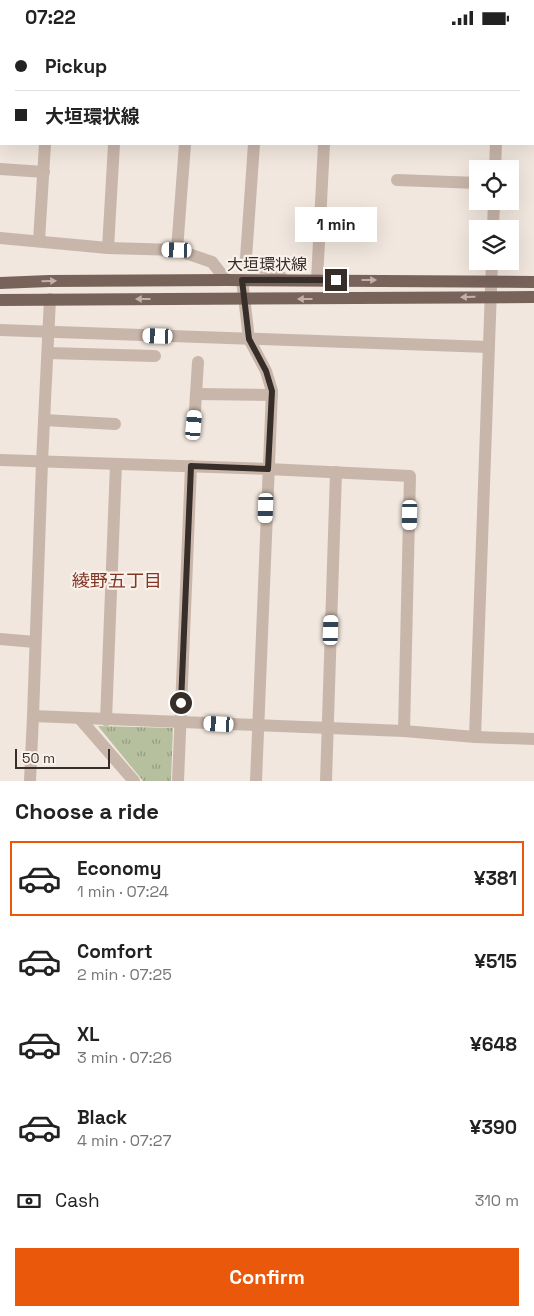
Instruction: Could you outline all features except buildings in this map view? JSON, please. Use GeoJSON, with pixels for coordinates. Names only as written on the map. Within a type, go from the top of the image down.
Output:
{"type":"FeatureCollection","features":[{"type":"Feature","properties":{"kind":"main road","name":"大垣環状線"},"geometry":{"type":"LineString","coordinates":[[0,283],[226,280],[492,281],[534,283]]}},
{"type":"Feature","properties":{"kind":"main road"},"geometry":{"type":"LineString","coordinates":[[0,300],[534,297]]}},
{"type":"Feature","properties":{"kind":"street"},"geometry":{"type":"LineString","coordinates":[[39,241],[45,145]]}},
{"type":"Feature","properties":{"kind":"street"},"geometry":{"type":"LineString","coordinates":[[108,248],[114,145]]}},
{"type":"Feature","properties":{"kind":"street"},"geometry":{"type":"LineString","coordinates":[[177,250],[185,145]]}},
{"type":"Feature","properties":{"kind":"street"},"geometry":{"type":"LineString","coordinates":[[254,145],[246,258],[250,266],[272,269],[284,280]]}},
{"type":"Feature","properties":{"kind":"street"},"geometry":{"type":"LineString","coordinates":[[317,280],[324,145]]}},
{"type":"Feature","properties":{"kind":"street"},"geometry":{"type":"LineString","coordinates":[[495,160],[496,145]]}},
{"type":"Feature","properties":{"kind":"street"},"geometry":{"type":"LineString","coordinates":[[0,169],[44,172]]}},
{"type":"Feature","properties":{"kind":"street"},"geometry":{"type":"LineString","coordinates":[[397,180],[469,183]]}},
{"type":"Feature","properties":{"kind":"street"},"geometry":{"type":"LineString","coordinates":[[0,238],[108,248],[177,250],[212,262],[226,280]]}},
{"type":"Feature","properties":{"kind":"street"},"geometry":{"type":"LineString","coordinates":[[475,737],[492,270]]}},
{"type":"Feature","properties":{"kind":"street"},"geometry":{"type":"LineString","coordinates":[[242,280],[249,339],[266,371],[272,391],[256,781]]}},
{"type":"Feature","properties":{"kind":"street"},"geometry":{"type":"LineString","coordinates":[[30,781],[50,299]]}},
{"type":"Feature","properties":{"kind":"street"},"geometry":{"type":"LineString","coordinates":[[0,330],[489,347]]}},
{"type":"Feature","properties":{"kind":"street"},"geometry":{"type":"LineString","coordinates":[[48,353],[155,356]]}},
{"type":"Feature","properties":{"kind":"street"},"geometry":{"type":"LineString","coordinates":[[194,425],[198,362]]}},
{"type":"Feature","properties":{"kind":"street"},"geometry":{"type":"LineString","coordinates":[[196,394],[272,395]]}},
{"type":"Feature","properties":{"kind":"street"},"geometry":{"type":"LineString","coordinates":[[44,420],[114,424]]}},
{"type":"Feature","properties":{"kind":"street"},"geometry":{"type":"LineString","coordinates":[[0,460],[410,476],[404,731]]}},
{"type":"Feature","properties":{"kind":"street"},"geometry":{"type":"LineString","coordinates":[[106,720],[116,464]]}},
{"type":"Feature","properties":{"kind":"street"},"geometry":{"type":"LineString","coordinates":[[178,781],[191,466]]}},
{"type":"Feature","properties":{"kind":"street"},"geometry":{"type":"LineString","coordinates":[[326,781],[336,472]]}},
{"type":"Feature","properties":{"kind":"street"},"geometry":{"type":"LineString","coordinates":[[0,639],[35,642]]}},
{"type":"Feature","properties":{"kind":"street"},"geometry":{"type":"LineString","coordinates":[[33,716],[404,731],[475,737],[534,739]]}},
{"type":"Feature","properties":{"kind":"street"},"geometry":{"type":"LineString","coordinates":[[80,719],[134,781]]}},
{"type":"Feature","properties":{"kind":"green space"},"geometry":{"type":"Polygon","coordinates":[[[98,726],[173,728],[171,781],[143,781],[98,726]]]}},
{"type":"Feature","properties":{"kind":"district","name":"綾野五丁目"},"geometry":{"type":"Point","coordinates":[117,581]}},
{"type":"Feature","properties":{"kind":"route"},"geometry":{"type":"LineString","coordinates":[[181,703],[191,466],[268,469],[272,391],[266,371],[249,339],[242,280],[336,280]]}}]}
